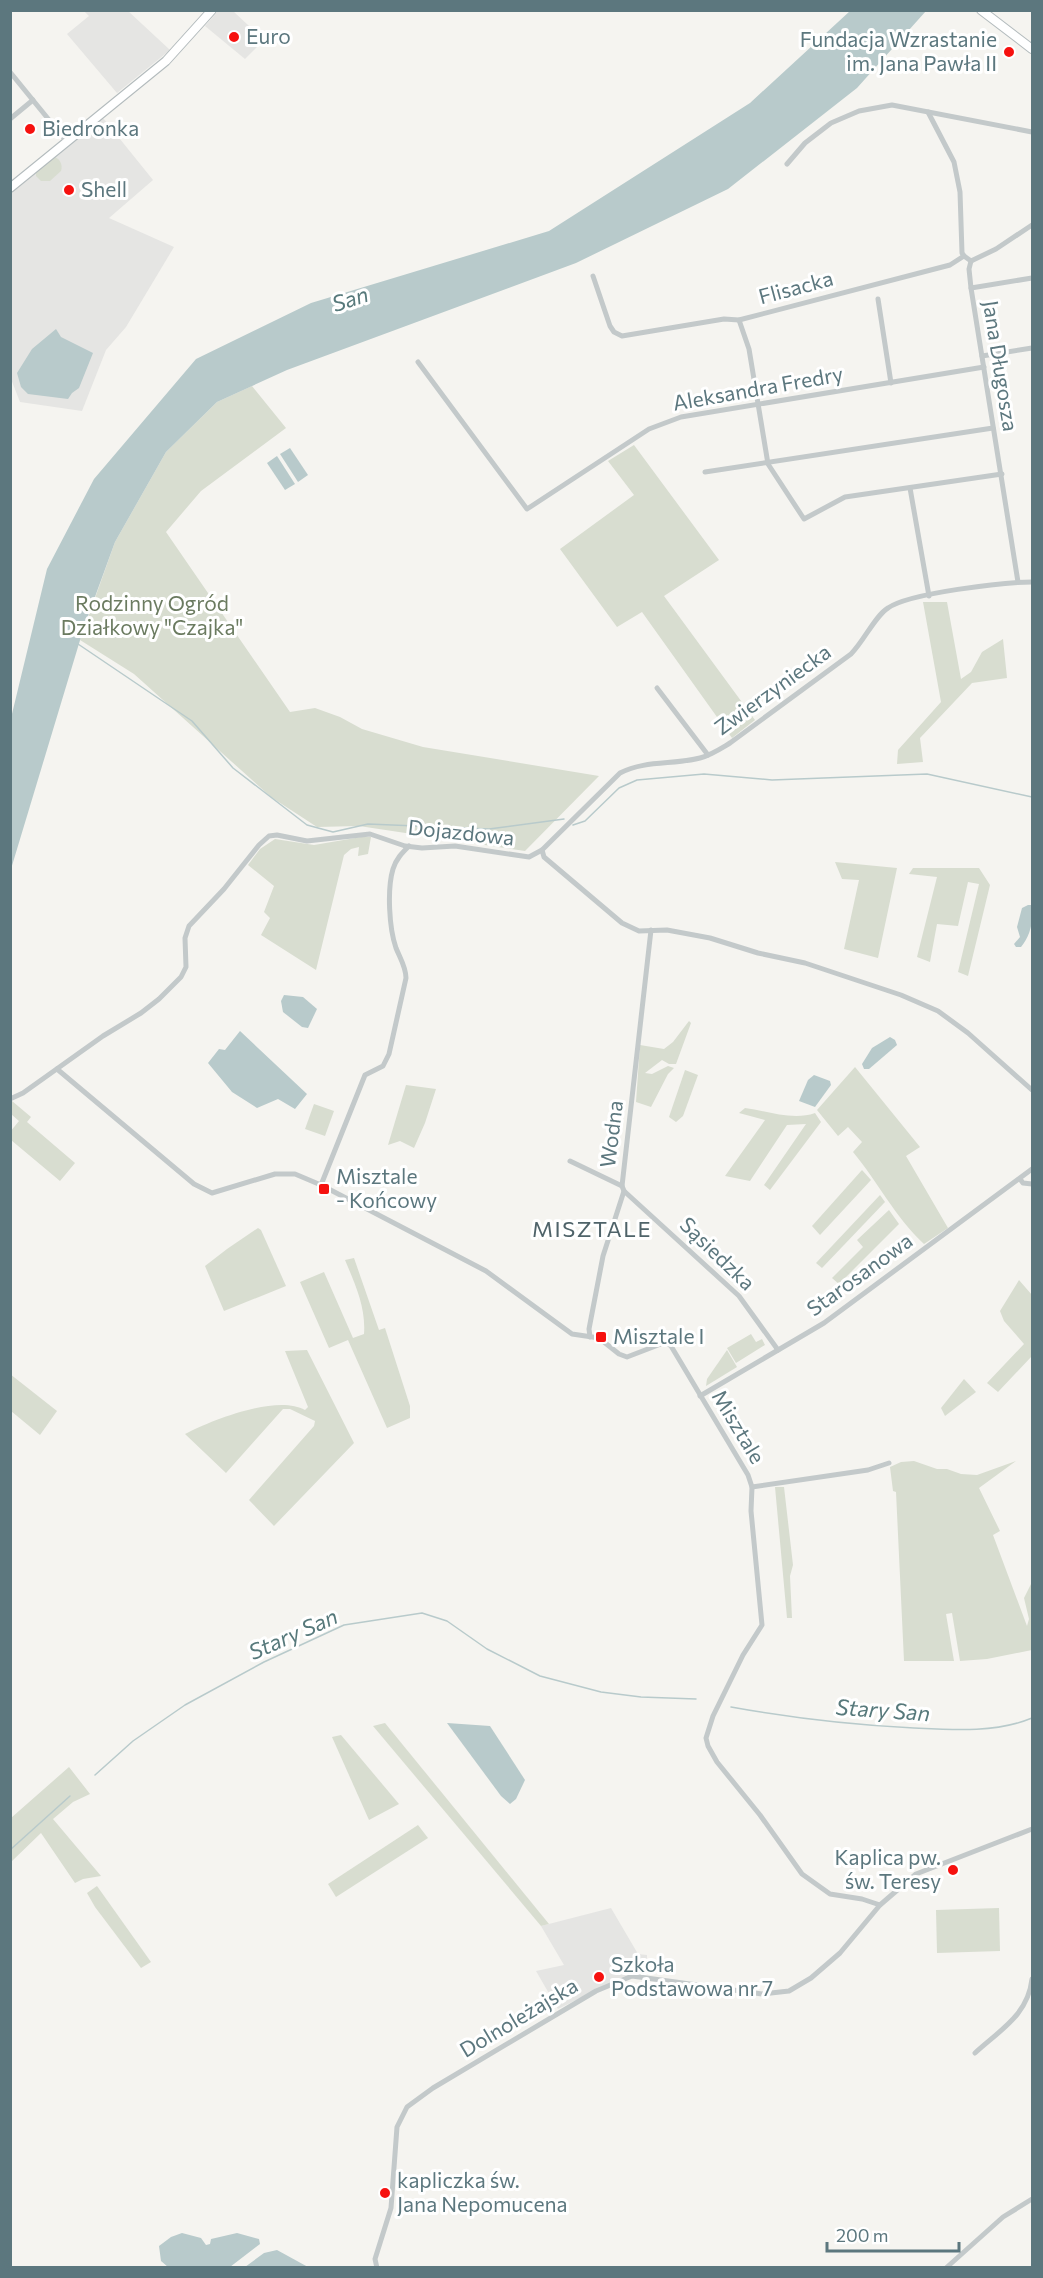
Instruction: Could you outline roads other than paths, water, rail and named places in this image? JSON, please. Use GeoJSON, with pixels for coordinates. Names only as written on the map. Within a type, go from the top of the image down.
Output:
{"type":"FeatureCollection","features":[{"type":"Feature","properties":{"kind":"main road"},"geometry":{"type":"LineString","coordinates":[[10,188],[166,61],[212,10]]}},
{"type":"Feature","properties":{"kind":"main road"},"geometry":{"type":"LineString","coordinates":[[981,10],[1032,49]]}},
{"type":"Feature","properties":{"kind":"street"},"geometry":{"type":"LineString","coordinates":[[10,72],[67,142]]}},
{"type":"Feature","properties":{"kind":"street"},"geometry":{"type":"LineString","coordinates":[[10,119],[33,100]]}},
{"type":"Feature","properties":{"kind":"street"},"geometry":{"type":"LineString","coordinates":[[787,164],[805,142],[831,123],[859,111],[892,105],[1032,132]]}},
{"type":"Feature","properties":{"kind":"street"},"geometry":{"type":"LineString","coordinates":[[928,112],[954,162],[960,192],[962,253],[964,256],[971,261],[996,249],[1032,225]]}},
{"type":"Feature","properties":{"kind":"street","name":"Flisacka"},"geometry":{"type":"LineString","coordinates":[[593,276],[610,326],[614,333],[622,336],[724,319],[739,320],[911,273],[951,265],[964,256]]}},
{"type":"Feature","properties":{"kind":"street","name":"Jana Długosza"},"geometry":{"type":"LineString","coordinates":[[971,261],[969,269],[971,288],[1018,582]]}},
{"type":"Feature","properties":{"kind":"street"},"geometry":{"type":"LineString","coordinates":[[971,288],[1032,278]]}},
{"type":"Feature","properties":{"kind":"street"},"geometry":{"type":"LineString","coordinates":[[878,299],[891,383]]}},
{"type":"Feature","properties":{"kind":"street"},"geometry":{"type":"LineString","coordinates":[[739,320],[749,349],[768,464],[804,519],[845,497],[1002,474]]}},
{"type":"Feature","properties":{"kind":"street"},"geometry":{"type":"LineString","coordinates":[[982,356],[1032,348]]}},
{"type":"Feature","properties":{"kind":"street","name":"Aleksandra Fredry"},"geometry":{"type":"LineString","coordinates":[[418,362],[527,509],[656,426],[681,417],[984,368]]}},
{"type":"Feature","properties":{"kind":"street"},"geometry":{"type":"LineString","coordinates":[[705,472],[993,428]]}},
{"type":"Feature","properties":{"kind":"street"},"geometry":{"type":"LineString","coordinates":[[910,488],[929,596]]}},
{"type":"Feature","properties":{"kind":"street","name":"Zwierzyniecka"},"geometry":{"type":"LineString","coordinates":[[542,850],[620,773],[634,766],[708,756],[730,743],[852,654],[886,609],[904,601],[929,596],[1001,583],[1032,582]]}},
{"type":"Feature","properties":{"kind":"street"},"geometry":{"type":"LineString","coordinates":[[657,688],[708,756]]}},
{"type":"Feature","properties":{"kind":"street","name":"Dojazdowa"},"geometry":{"type":"LineString","coordinates":[[10,1099],[150,1006],[181,977],[186,967],[185,938],[189,926],[269,836],[277,835],[307,841],[370,834],[409,846],[455,846],[529,857],[542,850],[544,857]]}},
{"type":"Feature","properties":{"kind":"street"},"geometry":{"type":"LineString","coordinates":[[321,1185],[364,1075],[384,1066],[389,1054],[406,978],[393,935],[390,915],[391,878],[396,861],[409,846]]}},
{"type":"Feature","properties":{"kind":"street"},"geometry":{"type":"LineString","coordinates":[[529,857],[544,857],[622,923],[639,931],[667,930],[710,938],[758,953],[805,963],[901,995],[938,1011],[968,1033],[1032,1090]]}},
{"type":"Feature","properties":{"kind":"street","name":"Wodna"},"geometry":{"type":"LineString","coordinates":[[590,1337],[589,1329],[603,1256],[623,1188],[651,930]]}},
{"type":"Feature","properties":{"kind":"street","name":"Misztale"},"geometry":{"type":"LineString","coordinates":[[57,1069],[194,1184],[212,1192],[275,1174],[295,1174],[321,1185],[486,1271],[572,1334],[599,1338],[619,1354],[627,1357],[666,1342],[671,1346],[748,1475],[752,1487],[751,1511],[762,1625],[743,1654],[718,1706],[706,1738],[711,1752],[802,1874],[830,1894],[862,1899],[880,1905]]}},
{"type":"Feature","properties":{"kind":"street","name":"Sąsiedzka"},"geometry":{"type":"LineString","coordinates":[[570,1161],[623,1188],[637,1200],[739,1296],[778,1350]]}},
{"type":"Feature","properties":{"kind":"street","name":"Starosanowa"},"geometry":{"type":"LineString","coordinates":[[700,1396],[832,1318],[1032,1169]]}},
{"type":"Feature","properties":{"kind":"street"},"geometry":{"type":"LineString","coordinates":[[1020,1179],[1023,1183],[1032,1184]]}},
{"type":"Feature","properties":{"kind":"street"},"geometry":{"type":"LineString","coordinates":[[752,1487],[868,1470],[890,1462]]}},
{"type":"Feature","properties":{"kind":"street","name":"Dolnoleżajska"},"geometry":{"type":"LineString","coordinates":[[377,2268],[375,2259],[391,2208],[398,2127],[407,2108],[434,2088],[596,1991],[632,1976],[762,1994],[789,1991],[811,1978],[840,1953],[880,1905],[916,1874],[1032,1829]]}},
{"type":"Feature","properties":{"kind":"street"},"geometry":{"type":"LineString","coordinates":[[975,2053],[1021,2013],[1030,1992],[1032,1979]]}},
{"type":"Feature","properties":{"kind":"street"},"geometry":{"type":"LineString","coordinates":[[946,2268],[1003,2217],[1032,2199]]}},
{"type":"Feature","properties":{"kind":"water","name":"San"},"geometry":{"type":"Polygon","coordinates":[[[850,11],[926,11],[857,88],[728,189],[576,263],[287,370],[217,402],[166,452],[115,542],[84,627],[11,869],[11,718],[47,569],[94,479],[196,359],[311,303],[549,231],[750,103],[850,11]]]}},
{"type":"Feature","properties":{"kind":"water"},"geometry":{"type":"Polygon","coordinates":[[[56,329],[61,337],[93,353],[79,388],[68,399],[28,394],[21,387],[17,373],[32,349],[56,329]]]}},
{"type":"Feature","properties":{"kind":"water"},"geometry":{"type":"Polygon","coordinates":[[[290,448],[308,475],[298,482],[280,454],[290,448]]]}},
{"type":"Feature","properties":{"kind":"water"},"geometry":{"type":"Polygon","coordinates":[[[277,456],[295,484],[285,490],[267,463],[277,456]]]}},
{"type":"Feature","properties":{"kind":"water"},"geometry":{"type":"Polygon","coordinates":[[[1031,905],[1032,910],[1031,927],[1021,947],[1016,947],[1014,944],[1020,937],[1017,927],[1022,908],[1031,905]]]}},
{"type":"Feature","properties":{"kind":"water"},"geometry":{"type":"Polygon","coordinates":[[[284,995],[303,997],[317,1009],[308,1028],[302,1027],[283,1012],[281,1001],[284,995]]]}},
{"type":"Feature","properties":{"kind":"water"},"geometry":{"type":"Polygon","coordinates":[[[240,1031],[307,1094],[295,1109],[278,1099],[257,1108],[232,1092],[208,1063],[219,1049],[225,1050],[240,1031]]]}},
{"type":"Feature","properties":{"kind":"water"},"geometry":{"type":"Polygon","coordinates":[[[890,1037],[897,1045],[869,1069],[864,1069],[862,1064],[872,1048],[890,1037]]]}},
{"type":"Feature","properties":{"kind":"water"},"geometry":{"type":"Polygon","coordinates":[[[814,1075],[830,1081],[831,1085],[815,1107],[799,1101],[808,1080],[814,1075]]]}},
{"type":"Feature","properties":{"kind":"water"},"geometry":{"type":"Polygon","coordinates":[[[447,1723],[490,1726],[525,1780],[516,1799],[510,1804],[501,1796],[447,1723]]]}},
{"type":"Feature","properties":{"kind":"water"},"geometry":{"type":"Polygon","coordinates":[[[182,2233],[201,2238],[206,2245],[210,2244],[211,2239],[237,2233],[259,2239],[260,2244],[230,2267],[168,2267],[161,2261],[159,2246],[171,2237],[182,2233]]]}},
{"type":"Feature","properties":{"kind":"water"},"geometry":{"type":"Polygon","coordinates":[[[277,2250],[308,2267],[245,2267],[264,2253],[277,2250]]]}},
{"type":"Feature","properties":{"kind":"waterway"},"geometry":{"type":"LineString","coordinates":[[78,644],[192,721],[233,768],[307,825],[333,832],[368,824],[489,829],[564,819]]}},
{"type":"Feature","properties":{"kind":"waterway"},"geometry":{"type":"LineString","coordinates":[[573,825],[585,821],[619,788],[637,780],[704,774],[772,780],[927,774],[1032,797]]}},
{"type":"Feature","properties":{"kind":"waterway","name":"Stary San"},"geometry":{"type":"LineString","coordinates":[[95,1775],[133,1741],[185,1705],[264,1662],[344,1625],[422,1613],[447,1621],[487,1649],[540,1676],[601,1692],[641,1697],[696,1699]]}},
{"type":"Feature","properties":{"kind":"waterway","name":"Stary San"},"geometry":{"type":"LineString","coordinates":[[731,1707],[845,1723],[944,1729],[989,1728],[1032,1718]]}},
{"type":"Feature","properties":{"kind":"waterway","name":"Stary San"},"geometry":{"type":"LineString","coordinates":[[10,1850],[70,1796]]}},
{"type":"Feature","properties":{"kind":"place","name":"Euro"},"geometry":{"type":"Point","coordinates":[234,37]}},
{"type":"Feature","properties":{"kind":"place","name":"Fundacja Wzrastanie im. Jana Pawła II"},"geometry":{"type":"Point","coordinates":[1009,52]}},
{"type":"Feature","properties":{"kind":"place","name":"Biedronka"},"geometry":{"type":"Point","coordinates":[30,129]}},
{"type":"Feature","properties":{"kind":"place","name":"Shell"},"geometry":{"type":"Point","coordinates":[69,190]}},
{"type":"Feature","properties":{"kind":"place","name":"Misztale - Końcowy"},"geometry":{"type":"Point","coordinates":[324,1189]}},
{"type":"Feature","properties":{"kind":"place","name":"Misztale I"},"geometry":{"type":"Point","coordinates":[601,1337]}},
{"type":"Feature","properties":{"kind":"place","name":"Kaplica pw. św. Teresy"},"geometry":{"type":"Point","coordinates":[953,1870]}},
{"type":"Feature","properties":{"kind":"place","name":"Szkoła Podstawowa nr 7"},"geometry":{"type":"Point","coordinates":[599,1977]}},
{"type":"Feature","properties":{"kind":"place","name":"kapliczka św. Jana Nepomucena"},"geometry":{"type":"Point","coordinates":[385,2193]}},
{"type":"Feature","properties":{"kind":"district","name":"MISZTALE"},"geometry":{"type":"Point","coordinates":[592,1229]}},
{"type":"Feature","properties":{"kind":"park label","name":"Rodzinny Ogród Działkowy \"Czajka\""},"geometry":{"type":"Point","coordinates":[152,616]}}]}
